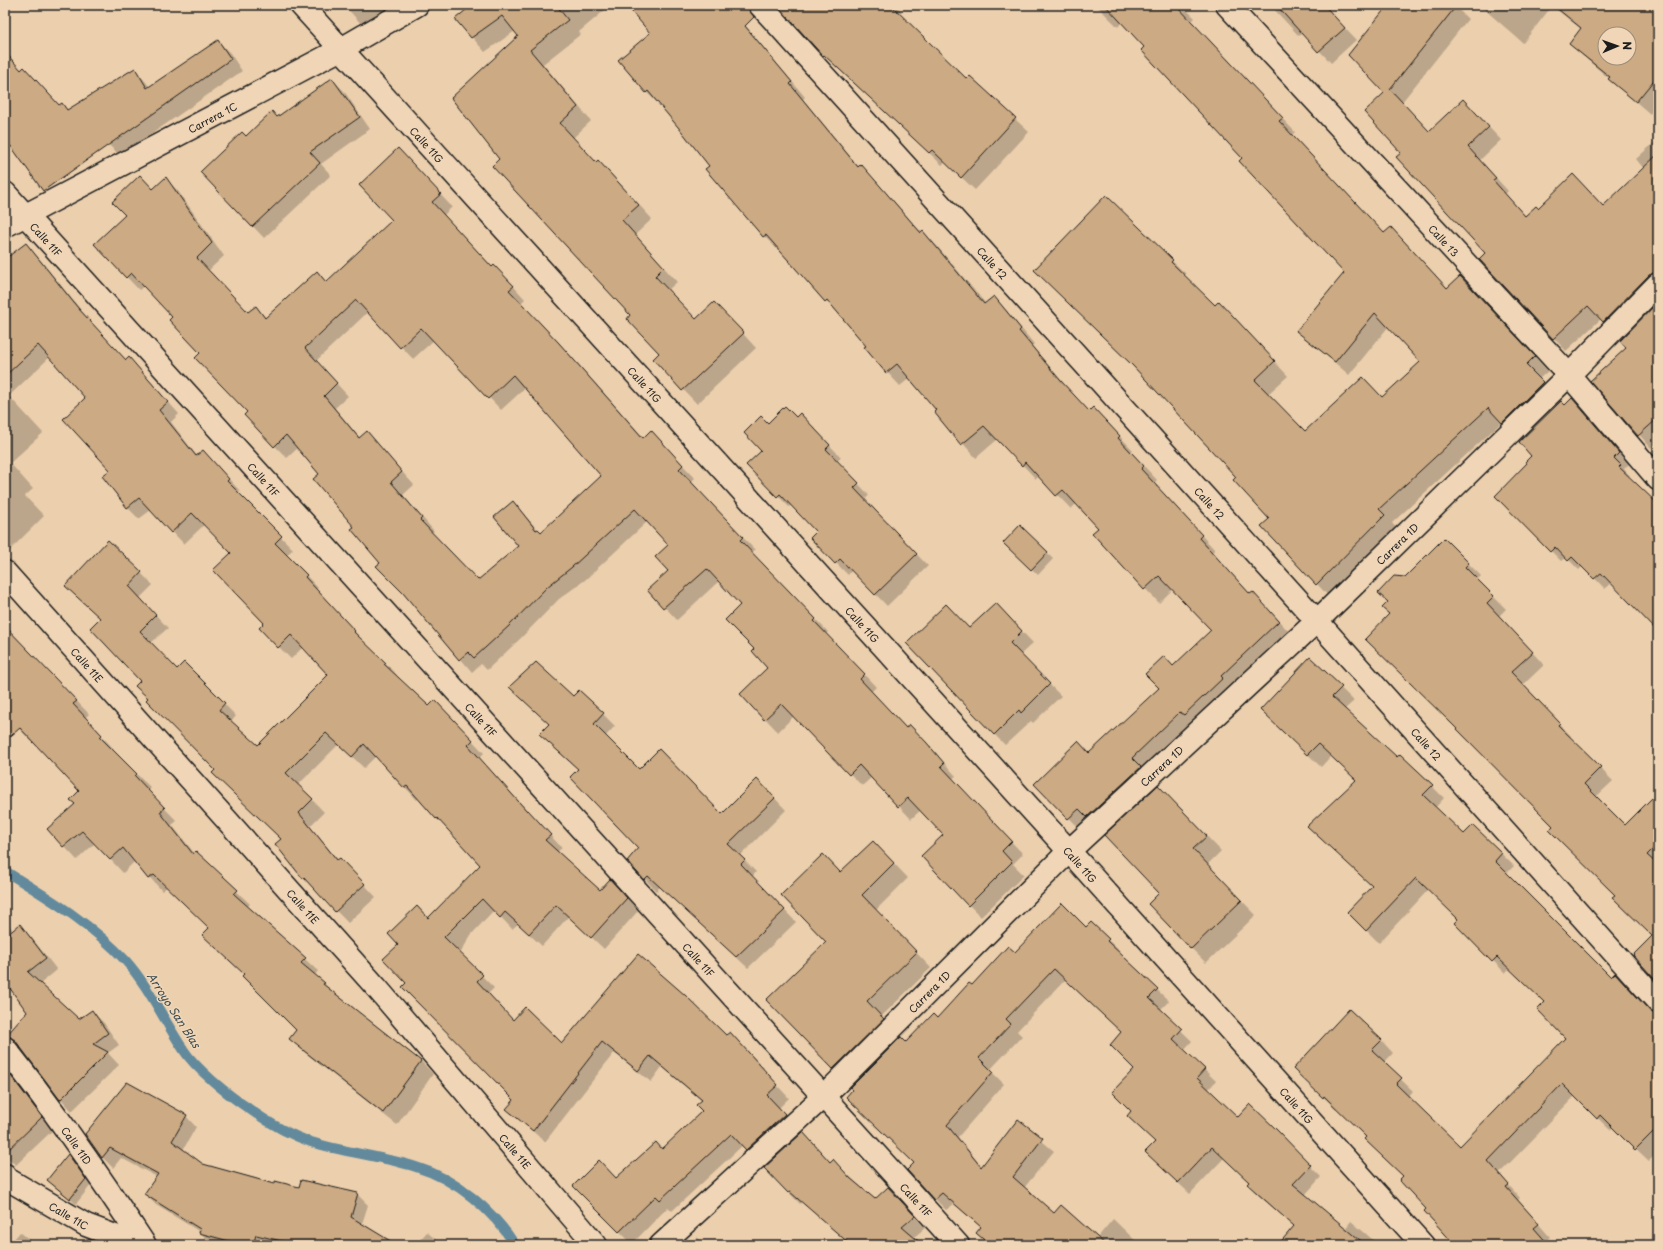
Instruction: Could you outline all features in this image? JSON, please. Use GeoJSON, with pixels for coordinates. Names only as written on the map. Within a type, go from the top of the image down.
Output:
{"type":"FeatureCollection","features":[{"type":"Feature","properties":{"kind":"street","name":"Calle 11G"},"geometry":{"type":"LineString","coordinates":[[301,5],[1069,851],[1423,1245]]}},
{"type":"Feature","properties":{"kind":"street","name":"Carrera 1C"},"geometry":{"type":"LineString","coordinates":[[5,226],[341,49],[417,5]]}},
{"type":"Feature","properties":{"kind":"street","name":"Calle 12"},"geometry":{"type":"LineString","coordinates":[[760,5],[1317,620],[1658,1002]]}},
{"type":"Feature","properties":{"kind":"street","name":"Calle 13"},"geometry":{"type":"LineString","coordinates":[[1226,5],[1569,375],[1658,479]]}},
{"type":"Feature","properties":{"kind":"street","name":"Calle 11F"},"geometry":{"type":"LineString","coordinates":[[5,193],[958,1245]]}},
{"type":"Feature","properties":{"kind":"street","name":"Carrera 1D"},"geometry":{"type":"LineString","coordinates":[[661,1245],[824,1096],[1069,851],[1317,620],[1569,375],[1658,284]]}},
{"type":"Feature","properties":{"kind":"street","name":"Calle 11E"},"geometry":{"type":"LineString","coordinates":[[5,572],[376,987],[596,1245]]}},
{"type":"Feature","properties":{"kind":"street","name":"Calle 11D"},"geometry":{"type":"LineString","coordinates":[[5,1048],[36,1087],[94,1168],[145,1245]]}},
{"type":"Feature","properties":{"kind":"street","name":"Calle 11C"},"geometry":{"type":"LineString","coordinates":[[5,1175],[9,1180],[86,1225],[139,1245]]}},
{"type":"Feature","properties":{"kind":"building"},"geometry":{"type":"Polygon","coordinates":[[[472,5],[556,5],[568,20],[530,50],[578,107],[560,123],[596,162],[598,160],[639,205],[622,220],[664,267],[655,276],[696,319],[714,302],[744,333],[682,391],[653,359],[659,353],[627,319],[630,315],[492,166],[499,159],[451,98],[518,36],[502,16],[471,38],[455,19],[472,5]]]}},
{"type":"Feature","properties":{"kind":"building"},"geometry":{"type":"Polygon","coordinates":[[[626,5],[748,5],[754,17],[745,26],[792,82],[790,84],[858,167],[861,164],[921,233],[923,231],[984,304],[994,296],[1021,329],[1019,331],[1060,380],[1089,411],[1093,407],[1120,436],[1118,438],[1144,466],[1141,469],[1202,535],[1199,538],[1250,594],[1253,592],[1279,621],[1221,676],[1223,678],[1184,715],[1180,712],[1132,758],[1141,767],[1087,817],[1079,809],[1068,819],[1034,784],[1078,741],[1089,753],[1159,688],[1145,674],[1164,656],[1173,666],[1211,630],[1159,576],[1144,590],[1092,533],[1098,528],[1063,490],[1056,496],[1025,462],[1022,466],[984,426],[961,445],[934,412],[936,410],[897,364],[886,373],[864,347],[866,346],[827,300],[825,302],[766,235],[763,237],[705,169],[709,166],[683,133],[648,91],[646,93],[618,60],[650,33],[626,5]]]}},
{"type":"Feature","properties":{"kind":"building"},"geometry":{"type":"Polygon","coordinates":[[[777,5],[891,5],[967,79],[970,76],[1016,118],[961,178],[932,150],[929,153],[824,55],[823,56],[777,5]]]}},
{"type":"Feature","properties":{"kind":"building"},"geometry":{"type":"Polygon","coordinates":[[[1105,5],[1176,5],[1283,118],[1279,121],[1384,233],[1391,227],[1447,288],[1460,276],[1535,356],[1526,365],[1543,382],[1502,423],[1488,408],[1379,509],[1385,515],[1316,585],[1261,526],[1269,519],[1233,480],[1236,477],[1133,366],[1034,270],[1106,195],[1173,260],[1171,262],[1215,305],[1219,301],[1275,361],[1255,380],[1305,431],[1363,377],[1382,397],[1420,362],[1375,313],[1335,362],[1296,331],[1344,273],[1239,161],[1242,158],[1141,50],[1144,47],[1105,5]]]}},
{"type":"Feature","properties":{"kind":"building"},"geometry":{"type":"Polygon","coordinates":[[[1276,5],[1324,5],[1345,28],[1318,52],[1276,5]]]}},
{"type":"Feature","properties":{"kind":"building"},"geometry":{"type":"Polygon","coordinates":[[[1388,5],[1457,5],[1390,89],[1429,131],[1463,99],[1489,127],[1468,147],[1496,178],[1493,180],[1525,216],[1536,206],[1538,208],[1573,174],[1603,206],[1658,154],[1658,272],[1649,275],[1603,322],[1588,306],[1553,339],[1479,259],[1485,253],[1396,157],[1401,153],[1364,112],[1384,93],[1348,55],[1388,5]]]}},
{"type":"Feature","properties":{"kind":"building"},"geometry":{"type":"Polygon","coordinates":[[[1553,5],[1658,5],[1658,75],[1636,102],[1608,79],[1610,77],[1569,44],[1581,28],[1553,5]]]}},
{"type":"Feature","properties":{"kind":"building"},"geometry":{"type":"Polygon","coordinates":[[[218,40],[231,59],[43,191],[5,138],[5,52],[21,70],[24,67],[59,105],[62,103],[67,110],[135,68],[147,88],[218,40]]]}},
{"type":"Feature","properties":{"kind":"building"},"geometry":{"type":"Polygon","coordinates":[[[332,78],[360,117],[310,152],[320,163],[252,227],[200,172],[242,132],[246,136],[272,111],[277,117],[332,78]]]}},
{"type":"Feature","properties":{"kind":"building"},"geometry":{"type":"Polygon","coordinates":[[[398,148],[441,194],[432,202],[492,267],[494,265],[514,286],[509,290],[559,343],[643,438],[651,430],[683,465],[679,469],[743,537],[740,540],[816,619],[814,621],[865,674],[860,679],[906,728],[909,724],[927,743],[944,763],[941,766],[1012,841],[1002,851],[1012,862],[968,906],[921,856],[943,835],[908,798],[898,807],[859,765],[849,775],[781,704],[764,720],[740,694],[767,668],[752,651],[754,649],[725,620],[740,605],[707,569],[663,608],[647,590],[668,571],[655,557],[668,545],[635,509],[572,567],[547,587],[509,626],[474,658],[468,652],[459,660],[403,593],[376,566],[380,563],[351,529],[354,527],[313,479],[319,474],[286,435],[274,447],[244,415],[247,412],[195,358],[200,353],[169,320],[172,317],[131,273],[126,278],[94,244],[125,215],[112,202],[140,175],[153,189],[166,177],[212,243],[197,258],[248,312],[256,306],[265,318],[317,271],[326,282],[392,220],[359,185],[398,148]],[[356,300],[305,348],[337,383],[324,396],[359,438],[367,431],[402,472],[391,482],[422,518],[420,520],[478,580],[518,546],[494,517],[513,501],[536,530],[538,529],[541,532],[601,476],[513,375],[488,399],[421,328],[400,348],[356,300]]]}},
{"type":"Feature","properties":{"kind":"building"},"geometry":{"type":"Polygon","coordinates":[[[26,243],[78,308],[126,360],[129,357],[168,402],[159,410],[196,456],[203,450],[229,479],[227,481],[282,536],[275,543],[307,575],[305,577],[355,631],[354,632],[386,663],[384,664],[429,706],[435,700],[473,740],[468,745],[527,811],[528,810],[551,835],[545,840],[600,890],[610,879],[627,898],[591,938],[556,905],[529,934],[505,912],[500,918],[482,899],[444,937],[483,975],[477,981],[513,1020],[525,1007],[562,1043],[638,954],[685,995],[726,1035],[730,1032],[778,1085],[767,1095],[785,1114],[746,1150],[731,1134],[660,1200],[656,1196],[619,1232],[573,1186],[599,1160],[616,1178],[656,1142],[662,1149],[702,1111],[696,1105],[702,1100],[650,1056],[638,1071],[602,1042],[533,1131],[506,1109],[514,1100],[402,987],[406,983],[383,959],[398,945],[388,934],[417,906],[428,918],[480,865],[407,786],[404,788],[364,744],[352,757],[326,733],[286,773],[313,799],[299,813],[337,860],[340,858],[365,884],[335,912],[304,878],[303,879],[275,844],[281,839],[212,773],[215,770],[146,700],[148,698],[135,686],[140,681],[90,628],[100,618],[65,586],[108,540],[142,572],[129,586],[156,615],[140,631],[177,669],[184,662],[225,703],[219,710],[258,745],[328,675],[291,635],[278,648],[259,628],[264,623],[213,570],[231,553],[192,513],[171,533],[139,498],[127,508],[102,476],[110,470],[63,419],[85,398],[38,345],[5,376],[5,259],[26,243]]]}},
{"type":"Feature","properties":{"kind":"building"},"geometry":{"type":"Polygon","coordinates":[[[1658,302],[1658,418],[1638,436],[1590,381],[1626,348],[1620,341],[1658,302]]]}},
{"type":"Feature","properties":{"kind":"building"},"geometry":{"type":"Polygon","coordinates":[[[1572,398],[1619,453],[1614,458],[1621,465],[1619,467],[1658,504],[1658,632],[1601,573],[1594,579],[1572,557],[1568,561],[1555,547],[1550,552],[1495,496],[1527,463],[1525,462],[1531,456],[1519,442],[1561,401],[1565,405],[1572,398]]]}},
{"type":"Feature","properties":{"kind":"building"},"geometry":{"type":"Polygon","coordinates":[[[785,406],[796,417],[800,413],[830,445],[826,449],[859,483],[854,488],[917,554],[875,595],[840,559],[835,564],[810,538],[816,532],[780,494],[777,497],[746,465],[761,451],[744,433],[761,416],[768,423],[785,406]]]}},
{"type":"Feature","properties":{"kind":"building"},"geometry":{"type":"Polygon","coordinates":[[[1020,525],[1048,552],[1031,570],[1003,543],[1020,525]]]}},
{"type":"Feature","properties":{"kind":"building"},"geometry":{"type":"Polygon","coordinates":[[[1444,538],[1469,563],[1465,567],[1494,596],[1487,603],[1533,652],[1511,672],[1560,723],[1558,725],[1601,767],[1584,784],[1625,825],[1658,792],[1658,844],[1647,855],[1658,865],[1658,983],[1633,955],[1652,936],[1612,897],[1615,895],[1549,830],[1553,826],[1365,639],[1389,614],[1382,608],[1388,602],[1378,593],[1394,576],[1405,577],[1444,538]]]}},
{"type":"Feature","properties":{"kind":"building"},"geometry":{"type":"Polygon","coordinates":[[[996,603],[1022,631],[1010,643],[1050,684],[1021,713],[1019,710],[994,735],[906,643],[946,604],[969,628],[996,603]]]}},
{"type":"Feature","properties":{"kind":"building"},"geometry":{"type":"Polygon","coordinates":[[[5,626],[77,701],[73,704],[102,735],[100,737],[137,774],[135,776],[165,808],[160,812],[193,854],[196,851],[238,890],[234,894],[306,958],[301,963],[325,983],[323,984],[421,1061],[383,1113],[289,1039],[296,1030],[242,976],[244,974],[202,935],[209,928],[154,875],[148,879],[123,848],[110,860],[82,831],[63,847],[47,829],[75,804],[70,800],[79,791],[20,728],[5,741],[5,626]]]}},
{"type":"Feature","properties":{"kind":"building"},"geometry":{"type":"Polygon","coordinates":[[[1310,657],[1342,687],[1332,697],[1397,757],[1400,754],[1433,785],[1423,795],[1464,834],[1473,825],[1502,853],[1495,861],[1611,977],[1615,973],[1649,1010],[1658,1014],[1658,1127],[1635,1150],[1600,1115],[1597,1119],[1562,1084],[1488,1161],[1509,1185],[1506,1187],[1539,1224],[1534,1228],[1549,1245],[1455,1245],[1424,1211],[1426,1209],[1399,1180],[1403,1176],[1364,1139],[1366,1137],[1324,1096],[1323,1098],[1293,1069],[1349,1009],[1382,1040],[1372,1050],[1402,1078],[1396,1084],[1460,1146],[1565,1038],[1537,1009],[1544,1002],[1497,957],[1492,962],[1454,923],[1458,919],[1416,878],[1366,931],[1347,912],[1372,886],[1307,826],[1356,780],[1318,744],[1307,755],[1260,710],[1310,657]]]}},
{"type":"Feature","properties":{"kind":"building"},"geometry":{"type":"Polygon","coordinates":[[[536,662],[573,696],[579,690],[604,713],[594,724],[639,769],[659,749],[722,814],[757,779],[775,798],[728,844],[745,860],[741,864],[785,910],[736,957],[648,876],[644,880],[627,861],[638,848],[570,777],[578,769],[539,734],[549,724],[509,687],[536,662]]]}},
{"type":"Feature","properties":{"kind":"building"},"geometry":{"type":"Polygon","coordinates":[[[1158,785],[1207,836],[1193,849],[1242,900],[1191,949],[1148,904],[1159,893],[1104,835],[1158,785]]]}},
{"type":"Feature","properties":{"kind":"building"},"geometry":{"type":"Polygon","coordinates":[[[873,841],[894,863],[862,895],[917,952],[867,1001],[884,1019],[833,1069],[766,1000],[826,942],[781,895],[823,854],[840,872],[873,841]]]}},
{"type":"Feature","properties":{"kind":"building"},"geometry":{"type":"Polygon","coordinates":[[[1062,903],[1086,927],[1091,922],[1109,939],[1107,941],[1158,989],[1149,998],[1182,1029],[1173,1039],[1205,1069],[1197,1078],[1238,1117],[1250,1104],[1277,1130],[1311,1165],[1293,1184],[1366,1245],[1278,1245],[1294,1226],[1247,1184],[1249,1182],[1212,1147],[1178,1183],[1145,1152],[1155,1142],[1127,1116],[1131,1111],[1112,1092],[1134,1069],[1110,1045],[1121,1032],[1054,969],[1006,1019],[1011,1024],[979,1058],[993,1072],[947,1125],[981,1167],[1018,1119],[1043,1138],[1013,1177],[1054,1213],[1061,1205],[1106,1245],[990,1245],[976,1233],[981,1227],[942,1193],[934,1200],[907,1170],[914,1163],[846,1097],[852,1090],[850,1088],[901,1037],[906,1042],[933,1014],[937,1018],[969,983],[972,985],[1008,946],[1015,952],[1062,903]]]}},
{"type":"Feature","properties":{"kind":"building"},"geometry":{"type":"Polygon","coordinates":[[[20,924],[46,958],[28,972],[79,1019],[92,1010],[108,1033],[93,1044],[108,1052],[60,1100],[15,1040],[6,1036],[27,1012],[9,987],[5,990],[5,937],[20,924]]]}},
{"type":"Feature","properties":{"kind":"building"},"geometry":{"type":"Polygon","coordinates":[[[5,1068],[42,1117],[5,1153],[5,1068]]]}},
{"type":"Feature","properties":{"kind":"building"},"geometry":{"type":"Polygon","coordinates":[[[127,1082],[187,1115],[172,1141],[203,1164],[275,1184],[275,1181],[299,1187],[301,1180],[358,1193],[351,1217],[397,1245],[299,1245],[256,1235],[253,1245],[244,1245],[199,1233],[200,1229],[144,1194],[158,1174],[110,1148],[102,1158],[85,1134],[127,1082]]]}},
{"type":"Feature","properties":{"kind":"building"},"geometry":{"type":"Polygon","coordinates":[[[803,1132],[830,1162],[833,1159],[850,1178],[875,1199],[888,1187],[915,1216],[902,1227],[923,1245],[851,1245],[790,1192],[788,1193],[764,1168],[803,1132]]]}},
{"type":"Feature","properties":{"kind":"building"},"geometry":{"type":"Polygon","coordinates":[[[68,1154],[86,1179],[70,1199],[47,1180],[68,1154]]]}},
{"type":"Feature","properties":{"kind":"waterway","name":"Arroyo San Blas"},"geometry":{"type":"LineString","coordinates":[[5,871],[84,923],[113,947],[142,982],[188,1056],[212,1081],[240,1103],[270,1123],[311,1142],[403,1163],[431,1172],[445,1179],[472,1197],[485,1208],[515,1245]]}}]}
